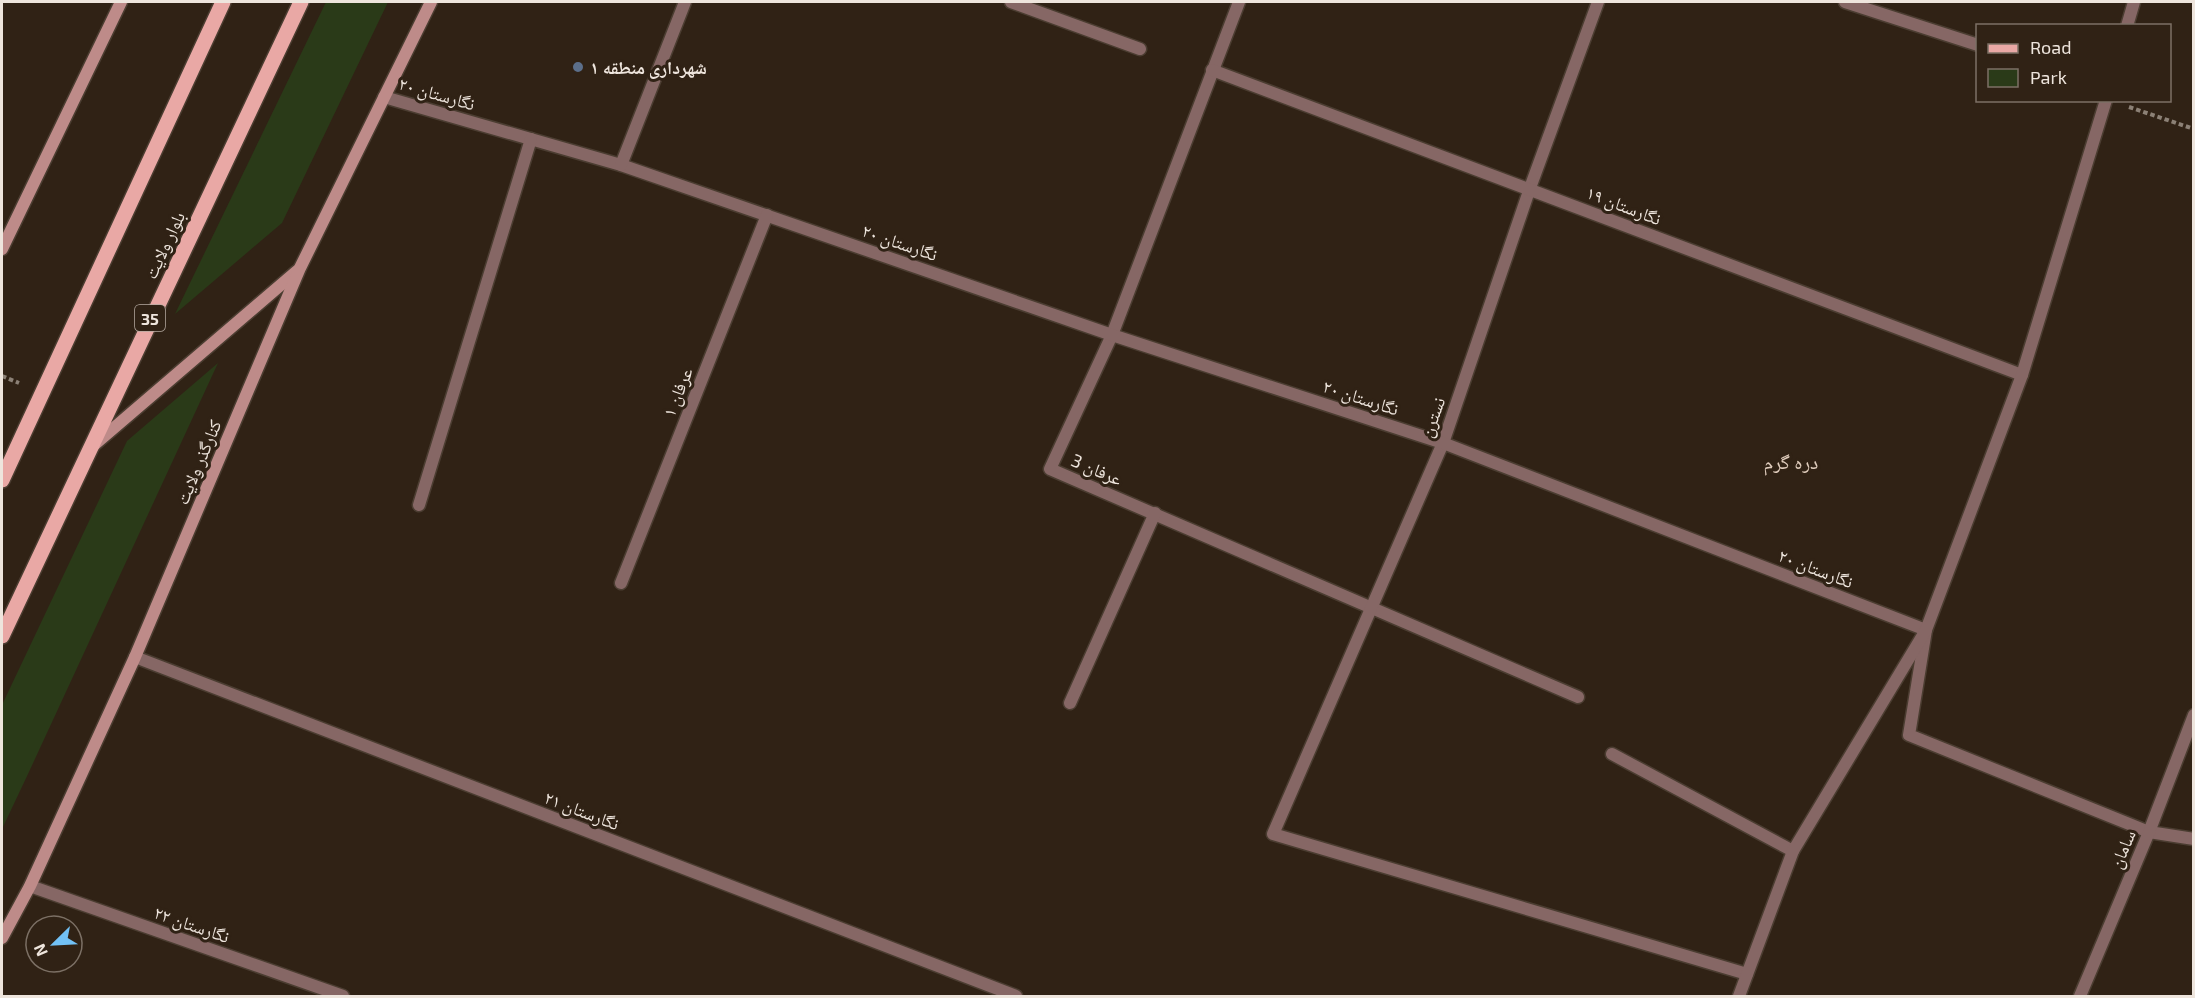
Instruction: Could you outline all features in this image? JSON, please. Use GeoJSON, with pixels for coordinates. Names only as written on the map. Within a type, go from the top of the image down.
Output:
{"type":"FeatureCollection","features":[{"type":"Feature","properties":{"kind":"main road"},"geometry":{"type":"LineString","coordinates":[[2,249],[121,2]]}},
{"type":"Feature","properties":{"kind":"main road"},"geometry":{"type":"LineString","coordinates":[[2,480],[223,2]]}},
{"type":"Feature","properties":{"kind":"main road","name":"بلوار ولایت"},"geometry":{"type":"LineString","coordinates":[[2,636],[88,449],[301,2]]}},
{"type":"Feature","properties":{"kind":"main road","name":"کنارگذر ولایت"},"geometry":{"type":"LineString","coordinates":[[2,938],[30,886],[135,657],[300,268],[431,2]]}},
{"type":"Feature","properties":{"kind":"main road"},"geometry":{"type":"LineString","coordinates":[[88,449],[300,268]]}},
{"type":"Feature","properties":{"kind":"street"},"geometry":{"type":"LineString","coordinates":[[621,165],[685,2]]}},
{"type":"Feature","properties":{"kind":"street"},"geometry":{"type":"LineString","coordinates":[[1011,2],[1140,50]]}},
{"type":"Feature","properties":{"kind":"street"},"geometry":{"type":"LineString","coordinates":[[1112,335],[1239,2]]}},
{"type":"Feature","properties":{"kind":"street","name":"نسترن"},"geometry":{"type":"LineString","coordinates":[[1598,2],[1530,188],[1443,443],[1273,834],[1747,975]]}},
{"type":"Feature","properties":{"kind":"street"},"geometry":{"type":"LineString","coordinates":[[1845,2],[1976,45]]}},
{"type":"Feature","properties":{"kind":"street"},"geometry":{"type":"LineString","coordinates":[[2128,24],[2134,2]]}},
{"type":"Feature","properties":{"kind":"street","name":"نگارستان ۱۹"},"geometry":{"type":"LineString","coordinates":[[1212,70],[2022,375]]}},
{"type":"Feature","properties":{"kind":"street","name":"نگارستان ۲۰"},"geometry":{"type":"LineString","coordinates":[[384,97],[621,165],[1112,335],[1443,443],[1926,630]]}},
{"type":"Feature","properties":{"kind":"street"},"geometry":{"type":"LineString","coordinates":[[1739,996],[1793,851],[1926,630],[2022,375],[2105,102]]}},
{"type":"Feature","properties":{"kind":"street"},"geometry":{"type":"LineString","coordinates":[[419,505],[531,139]]}},
{"type":"Feature","properties":{"kind":"street","name":"عرفان ۱"},"geometry":{"type":"LineString","coordinates":[[621,583],[767,215]]}},
{"type":"Feature","properties":{"kind":"street","name":"عرفان 3"},"geometry":{"type":"LineString","coordinates":[[1112,335],[1050,469],[1578,697]]}},
{"type":"Feature","properties":{"kind":"street"},"geometry":{"type":"LineString","coordinates":[[1070,702],[1155,513]]}},
{"type":"Feature","properties":{"kind":"street"},"geometry":{"type":"LineString","coordinates":[[1926,630],[1909,735],[2149,832],[2193,839]]}},
{"type":"Feature","properties":{"kind":"street","name":"نگارستان ۲۱"},"geometry":{"type":"LineString","coordinates":[[135,657],[1016,996]]}},
{"type":"Feature","properties":{"kind":"street","name":"سامان"},"geometry":{"type":"LineString","coordinates":[[2080,996],[2149,832],[2193,715]]}},
{"type":"Feature","properties":{"kind":"street"},"geometry":{"type":"LineString","coordinates":[[1612,754],[1793,851]]}},
{"type":"Feature","properties":{"kind":"street","name":"نگارستان ۲۲"},"geometry":{"type":"LineString","coordinates":[[30,886],[343,996]]}},
{"type":"Feature","properties":{"kind":"path"},"geometry":{"type":"LineString","coordinates":[[2130,102],[2129,107],[2193,129]]}},
{"type":"Feature","properties":{"kind":"green space"},"geometry":{"type":"Polygon","coordinates":[[[326,2],[388,2],[282,223],[175,314],[326,2]]]}},
{"type":"Feature","properties":{"kind":"green space"},"geometry":{"type":"Polygon","coordinates":[[[218,363],[2,829],[2,705],[127,441],[218,363]]]}},
{"type":"Feature","properties":{"kind":"place","name":"شهرداری منطقه ۱"},"geometry":{"type":"Point","coordinates":[578,67]}},
{"type":"Feature","properties":{"kind":"district","name":"دره گرم"},"geometry":{"type":"Point","coordinates":[1791,461]}}]}
